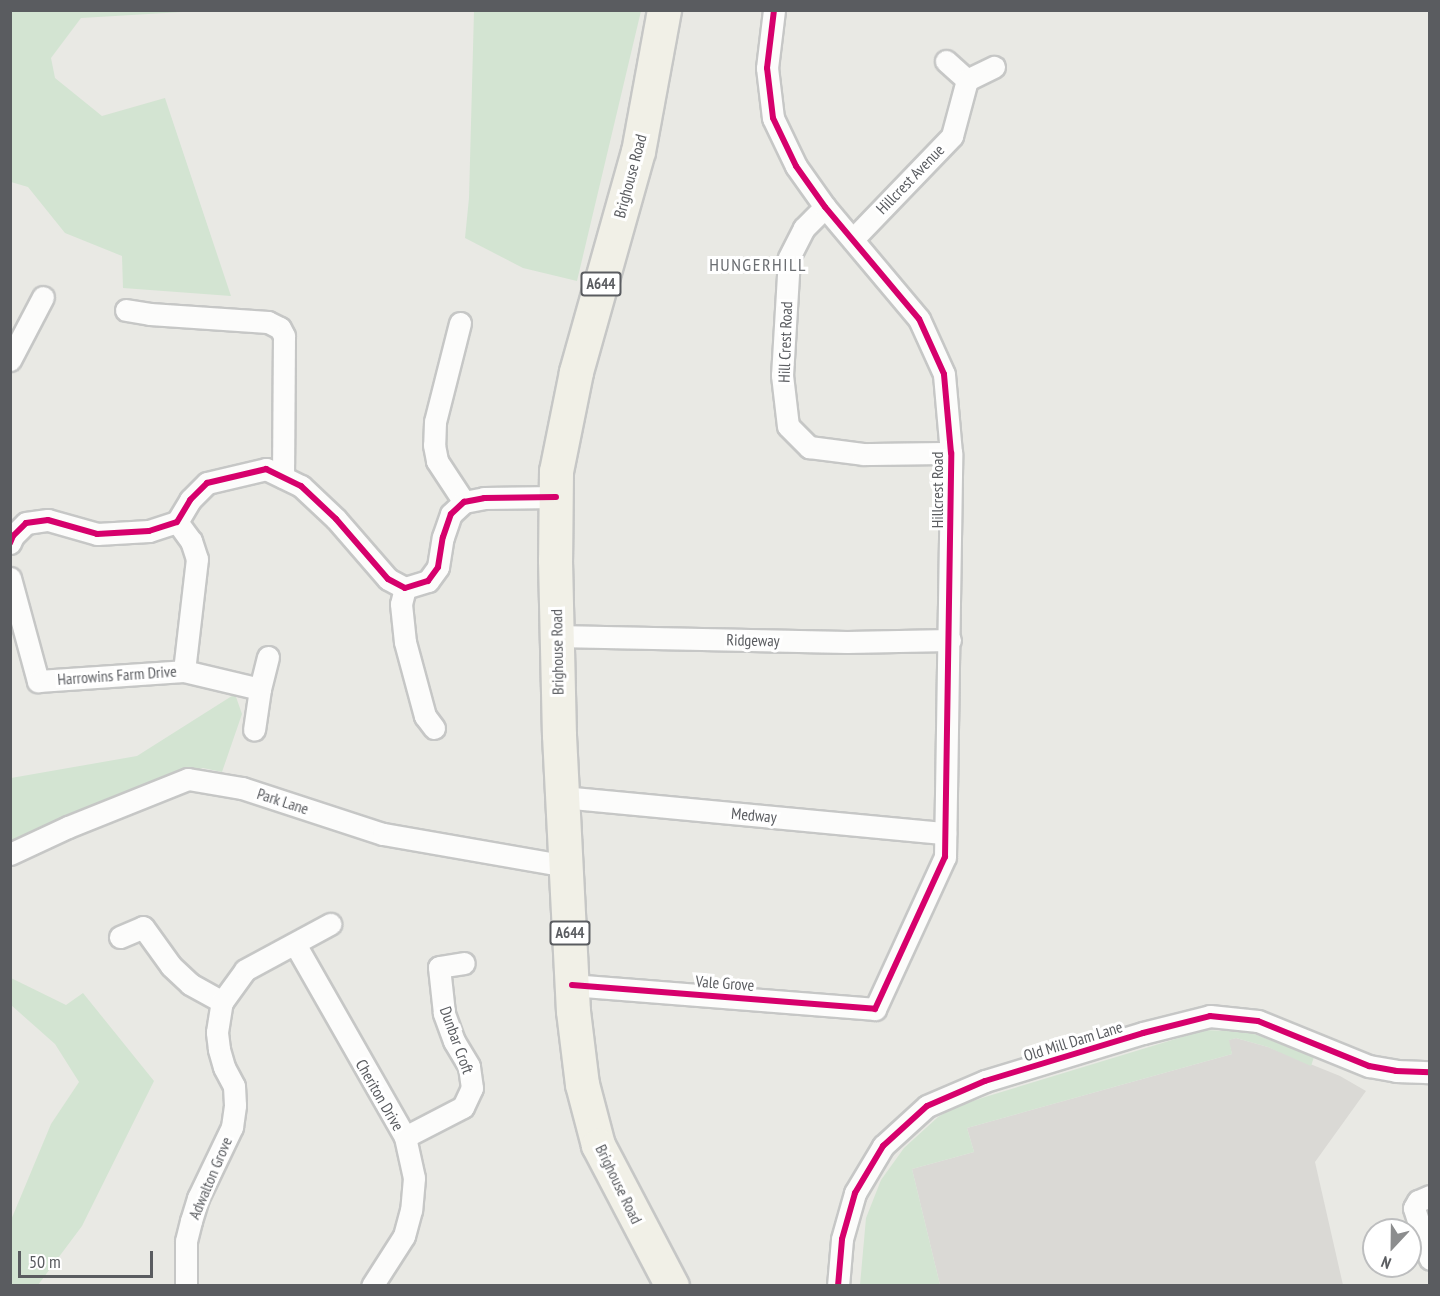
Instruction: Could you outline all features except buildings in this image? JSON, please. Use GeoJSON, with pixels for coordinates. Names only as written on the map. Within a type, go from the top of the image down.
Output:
{"type":"FeatureCollection","features":[{"type":"Feature","properties":{"kind":"main road","name":"Brighouse Road"},"geometry":{"type":"LineString","coordinates":[[664,10],[638,151],[576,372],[556,471],[556,636],[572,985],[582,1084],[598,1145],[672,1286]]}},
{"type":"Feature","properties":{"kind":"street","name":"Hillcrest Road"},"geometry":{"type":"LineString","coordinates":[[774,10],[767,68],[773,118],[796,166],[825,207],[919,319],[944,374],[951,453],[945,857],[875,1009]]}},
{"type":"Feature","properties":{"kind":"street"},"geometry":{"type":"LineString","coordinates":[[945,61],[967,80],[994,67]]}},
{"type":"Feature","properties":{"kind":"street","name":"Hillcrest Avenue"},"geometry":{"type":"LineString","coordinates":[[854,239],[952,136],[967,80]]}},
{"type":"Feature","properties":{"kind":"street","name":"Hill Crest Road"},"geometry":{"type":"LineString","coordinates":[[825,207],[804,228],[789,258],[782,375],[788,426],[809,447],[863,454],[951,453]]}},
{"type":"Feature","properties":{"kind":"street"},"geometry":{"type":"LineString","coordinates":[[10,360],[43,297]]}},
{"type":"Feature","properties":{"kind":"street"},"geometry":{"type":"LineString","coordinates":[[126,310],[150,314],[268,322],[279,328],[284,336],[283,477]]}},
{"type":"Feature","properties":{"kind":"street"},"geometry":{"type":"LineString","coordinates":[[460,323],[435,422],[434,445],[437,461],[464,502]]}},
{"type":"Feature","properties":{"kind":"street"},"geometry":{"type":"LineString","coordinates":[[10,543],[13,536],[26,524],[48,520],[97,534],[149,531],[177,522],[190,500],[207,483],[266,469],[301,486],[336,519],[388,579],[405,588],[428,581],[438,567],[443,537],[451,514],[464,502],[484,498],[556,497]]}},
{"type":"Feature","properties":{"kind":"street","name":"Harrowins Farm Drive"},"geometry":{"type":"LineString","coordinates":[[10,578],[38,681],[184,671],[197,559],[191,541],[177,522]]}},
{"type":"Feature","properties":{"kind":"street"},"geometry":{"type":"LineString","coordinates":[[405,588],[401,604],[405,642],[423,720]]}},
{"type":"Feature","properties":{"kind":"street","name":"Ridgeway"},"geometry":{"type":"LineString","coordinates":[[556,636],[847,642],[950,640]]}},
{"type":"Feature","properties":{"kind":"street"},"geometry":{"type":"LineString","coordinates":[[254,730],[260,689],[268,657]]}},
{"type":"Feature","properties":{"kind":"street"},"geometry":{"type":"LineString","coordinates":[[184,671],[260,689]]}},
{"type":"Feature","properties":{"kind":"street","name":"Park Lane"},"geometry":{"type":"LineString","coordinates":[[10,854],[68,827],[188,779],[242,788],[383,834],[567,866]]}},
{"type":"Feature","properties":{"kind":"street","name":"Medway"},"geometry":{"type":"LineString","coordinates":[[562,797],[945,833]]}},
{"type":"Feature","properties":{"kind":"street","name":"Adwalton Grove"},"geometry":{"type":"LineString","coordinates":[[186,1286],[186,1241],[191,1221],[198,1198],[229,1135],[236,1105],[234,1086],[219,1049],[217,1032],[222,1002],[245,970],[330,924]]}},
{"type":"Feature","properties":{"kind":"street"},"geometry":{"type":"LineString","coordinates":[[120,937],[143,927],[171,966],[190,984],[222,1002]]}},
{"type":"Feature","properties":{"kind":"street","name":"Cheriton Drive"},"geometry":{"type":"LineString","coordinates":[[295,944],[405,1137],[414,1178],[411,1210],[404,1236],[372,1286]]}},
{"type":"Feature","properties":{"kind":"street","name":"Dunbar Croft"},"geometry":{"type":"LineString","coordinates":[[405,1137],[462,1107],[472,1088],[469,1066],[454,1041],[444,1012],[439,967],[464,963]]}},
{"type":"Feature","properties":{"kind":"street","name":"Vale Grove"},"geometry":{"type":"LineString","coordinates":[[572,985],[875,1009]]}},
{"type":"Feature","properties":{"kind":"street","name":"Old Mill Dam Lane"},"geometry":{"type":"LineString","coordinates":[[838,1286],[842,1239],[855,1193],[883,1146],[927,1106],[985,1081],[1143,1033],[1210,1016],[1258,1021],[1369,1066],[1396,1071],[1430,1072]]}},
{"type":"Feature","properties":{"kind":"street"},"geometry":{"type":"LineString","coordinates":[[1430,1196],[1418,1201],[1414,1208],[1430,1259]]}},
{"type":"Feature","properties":{"kind":"shaded area"},"geometry":{"type":"Polygon","coordinates":[[[1236,1038],[1268,1047],[1340,1076],[1366,1091],[1315,1162],[1343,1285],[940,1285],[912,1169],[974,1152],[967,1128],[1232,1054],[1228,1040],[1236,1038]]]}},
{"type":"Feature","properties":{"kind":"green space"},"geometry":{"type":"Polygon","coordinates":[[[10,11],[199,11],[81,18],[51,58],[55,78],[102,116],[165,98],[231,296],[123,288],[122,256],[65,233],[28,187],[11,182],[10,11]]]}},
{"type":"Feature","properties":{"kind":"green space"},"geometry":{"type":"Polygon","coordinates":[[[474,11],[641,11],[577,281],[523,268],[465,238],[469,198],[474,11]]]}},
{"type":"Feature","properties":{"kind":"green space"},"geometry":{"type":"Polygon","coordinates":[[[235,694],[242,714],[222,772],[203,768],[152,785],[11,844],[11,778],[137,756],[235,694]]]}},
{"type":"Feature","properties":{"kind":"green space"},"geometry":{"type":"Polygon","coordinates":[[[11,978],[66,1005],[83,993],[154,1081],[82,1226],[38,1285],[11,1285],[11,1220],[51,1124],[79,1082],[55,1044],[11,1005],[11,978]]]}},
{"type":"Feature","properties":{"kind":"green space"},"geometry":{"type":"Polygon","coordinates":[[[1205,1030],[1249,1032],[1314,1057],[1311,1066],[1268,1047],[1236,1038],[1229,1040],[1232,1054],[967,1128],[974,1152],[912,1169],[940,1285],[860,1285],[866,1218],[881,1180],[904,1148],[938,1117],[955,1107],[985,1097],[1205,1030]]]}},
{"type":"Feature","properties":{"kind":"cycle path"},"geometry":{"type":"LineString","coordinates":[[572,985],[875,1009],[945,857],[951,453],[944,374],[919,319],[825,207],[796,166],[773,118],[767,68],[774,10]]}},
{"type":"Feature","properties":{"kind":"cycle path"},"geometry":{"type":"LineString","coordinates":[[10,543],[13,536],[26,523],[48,520],[97,534],[149,531],[177,522],[190,500],[207,483],[266,469],[301,486],[336,519],[388,579],[405,588],[428,581],[438,567],[443,537],[451,514],[464,502],[484,498],[556,497]]}},
{"type":"Feature","properties":{"kind":"cycle path"},"geometry":{"type":"LineString","coordinates":[[838,1286],[842,1239],[855,1193],[883,1146],[927,1106],[985,1081],[1143,1033],[1210,1016],[1258,1021],[1369,1066],[1396,1071],[1430,1072]]}},
{"type":"Feature","properties":{"kind":"district","name":"HUNGERHILL"},"geometry":{"type":"Point","coordinates":[758,265]}}]}
